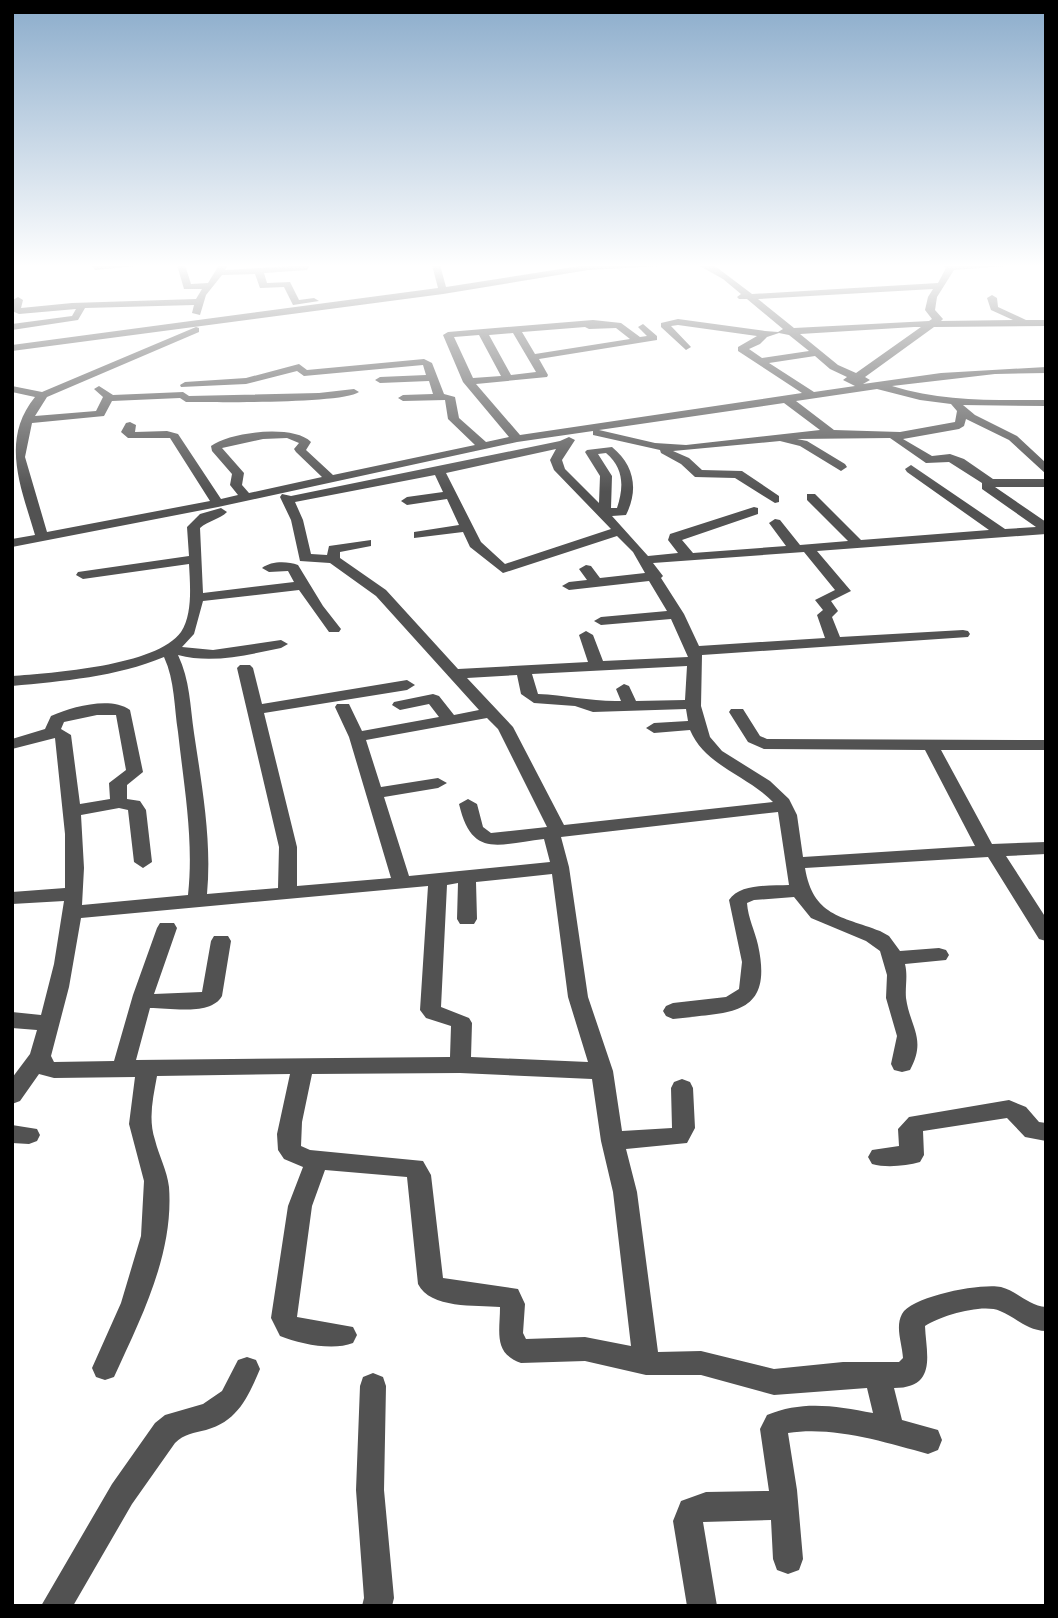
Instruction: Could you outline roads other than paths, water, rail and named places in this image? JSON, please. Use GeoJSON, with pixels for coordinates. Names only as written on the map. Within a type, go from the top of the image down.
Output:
{"type":"FeatureCollection","features":[{"type":"Feature","properties":{"kind":"street"},"geometry":{"type":"LineString","coordinates":[[12,348],[60,341]]}},
{"type":"Feature","properties":{"kind":"street"},"geometry":{"type":"LineString","coordinates":[[12,389],[43,394],[172,341]]}},
{"type":"Feature","properties":{"kind":"street"},"geometry":{"type":"LineString","coordinates":[[450,341],[467,379],[517,439]]}},
{"type":"Feature","properties":{"kind":"street"},"geometry":{"type":"LineString","coordinates":[[467,379],[543,375],[515,351],[498,341]]}},
{"type":"Feature","properties":{"kind":"street"},"geometry":{"type":"LineString","coordinates":[[506,375],[517,341]]}},
{"type":"Feature","properties":{"kind":"street"},"geometry":{"type":"LineString","coordinates":[[593,341],[598,347]]}},
{"type":"Feature","properties":{"kind":"street"},"geometry":{"type":"LineString","coordinates":[[515,351],[598,347],[639,341]]}},
{"type":"Feature","properties":{"kind":"street"},"geometry":{"type":"LineString","coordinates":[[680,341],[686,347]]}},
{"type":"Feature","properties":{"kind":"street"},"geometry":{"type":"LineString","coordinates":[[759,341],[742,348],[813,396]]}},
{"type":"Feature","properties":{"kind":"street"},"geometry":{"type":"LineString","coordinates":[[796,341],[811,354],[856,380],[906,396],[951,401],[1046,403]]}},
{"type":"Feature","properties":{"kind":"street"},"geometry":{"type":"LineString","coordinates":[[798,341],[856,380]]}},
{"type":"Feature","properties":{"kind":"street"},"geometry":{"type":"LineString","coordinates":[[841,391],[909,341]]}},
{"type":"Feature","properties":{"kind":"street"},"geometry":{"type":"LineString","coordinates":[[760,361],[811,354]]}},
{"type":"Feature","properties":{"kind":"street"},"geometry":{"type":"LineString","coordinates":[[108,398],[185,385],[246,382],[299,367],[304,373],[417,362],[427,363],[439,395]]}},
{"type":"Feature","properties":{"kind":"street"},"geometry":{"type":"LineString","coordinates":[[216,384],[219,369]]}},
{"type":"Feature","properties":{"kind":"street"},"geometry":{"type":"LineString","coordinates":[[196,514],[218,503],[517,439],[971,372],[1046,370]]}},
{"type":"Feature","properties":{"kind":"street"},"geometry":{"type":"LineString","coordinates":[[380,380],[432,378]]}},
{"type":"Feature","properties":{"kind":"street"},"geometry":{"type":"LineString","coordinates":[[185,385],[186,399],[318,397],[354,391]]}},
{"type":"Feature","properties":{"kind":"street"},"geometry":{"type":"LineString","coordinates":[[99,388],[107,393],[108,398],[103,410]]}},
{"type":"Feature","properties":{"kind":"street"},"geometry":{"type":"LineString","coordinates":[[42,538],[16,452],[28,420],[43,394]]}},
{"type":"Feature","properties":{"kind":"street"},"geometry":{"type":"LineString","coordinates":[[403,398],[439,395],[450,397],[454,419],[482,445]]}},
{"type":"Feature","properties":{"kind":"street"},"geometry":{"type":"LineString","coordinates":[[788,400],[831,433]]}},
{"type":"Feature","properties":{"kind":"street"},"geometry":{"type":"LineString","coordinates":[[951,401],[962,411],[1013,438],[1046,470]]}},
{"type":"Feature","properties":{"kind":"street"},"geometry":{"type":"LineString","coordinates":[[28,420],[93,416],[103,410],[170,407]]}},
{"type":"Feature","properties":{"kind":"street"},"geometry":{"type":"LineString","coordinates":[[597,433],[650,445],[686,448],[831,433],[900,435],[958,426],[962,411]]}},
{"type":"Feature","properties":{"kind":"street"},"geometry":{"type":"LineString","coordinates":[[130,425],[127,432],[132,436],[174,436],[218,503]]}},
{"type":"Feature","properties":{"kind":"street"},"geometry":{"type":"LineString","coordinates":[[12,543],[439,471],[568,441],[597,433],[612,425]]}},
{"type":"Feature","properties":{"kind":"street"},"geometry":{"type":"LineString","coordinates":[[246,497],[236,485],[240,476],[216,449],[217,446],[281,434],[296,435],[305,442],[300,449],[302,452],[330,478]]}},
{"type":"Feature","properties":{"kind":"street"},"geometry":{"type":"LineString","coordinates":[[900,435],[895,437],[896,440],[928,459],[955,459],[970,466],[989,482],[1046,483]]}},
{"type":"Feature","properties":{"kind":"street"},"geometry":{"type":"LineString","coordinates":[[769,438],[803,443],[841,467]]}},
{"type":"Feature","properties":{"kind":"street"},"geometry":{"type":"LineString","coordinates":[[568,441],[556,460],[571,482],[640,552],[677,614],[695,657],[692,682],[694,704],[697,725],[705,744],[762,783],[785,806],[795,863],[808,905],[838,925],[876,937],[888,947],[899,981],[896,998],[909,1036],[902,1064]]}},
{"type":"Feature","properties":{"kind":"street"},"geometry":{"type":"LineString","coordinates":[[287,498],[471,454],[568,441]]}},
{"type":"Feature","properties":{"kind":"street"},"geometry":{"type":"LineString","coordinates":[[650,445],[679,457],[699,474],[741,475],[775,499]]}},
{"type":"Feature","properties":{"kind":"street"},"geometry":{"type":"LineString","coordinates":[[592,451],[610,451],[629,477],[622,512],[604,514],[592,451]]}},
{"type":"Feature","properties":{"kind":"street"},"geometry":{"type":"LineString","coordinates":[[911,469],[1002,533]]}},
{"type":"Feature","properties":{"kind":"street"},"geometry":{"type":"LineString","coordinates":[[439,471],[479,549],[500,568],[507,569],[618,531]]}},
{"type":"Feature","properties":{"kind":"street"},"geometry":{"type":"LineString","coordinates":[[571,482],[598,481]]}},
{"type":"Feature","properties":{"kind":"street"},"geometry":{"type":"LineString","coordinates":[[989,482],[986,486],[1046,529]]}},
{"type":"Feature","properties":{"kind":"street"},"geometry":{"type":"LineString","coordinates":[[12,496],[29,494]]}},
{"type":"Feature","properties":{"kind":"street"},"geometry":{"type":"LineString","coordinates":[[407,500],[451,495]]}},
{"type":"Feature","properties":{"kind":"street"},"geometry":{"type":"LineString","coordinates":[[811,497],[859,545]]}},
{"type":"Feature","properties":{"kind":"street"},"geometry":{"type":"LineString","coordinates":[[287,498],[297,520],[303,556],[307,559],[333,559],[381,593],[453,674],[505,727],[554,832],[578,997],[602,1071],[612,1141],[625,1192],[646,1363]]}},
{"type":"Feature","properties":{"kind":"street"},"geometry":{"type":"LineString","coordinates":[[688,556],[675,540],[676,537],[754,511]]}},
{"type":"Feature","properties":{"kind":"street"},"geometry":{"type":"LineString","coordinates":[[12,681],[99,669],[170,650],[186,635],[191,626],[195,598],[193,527],[196,514]]}},
{"type":"Feature","properties":{"kind":"street"},"geometry":{"type":"LineString","coordinates":[[775,523],[844,591],[842,594],[822,598],[831,611],[824,615],[834,642]]}},
{"type":"Feature","properties":{"kind":"street"},"geometry":{"type":"LineString","coordinates":[[419,535],[467,528]]}},
{"type":"Feature","properties":{"kind":"street"},"geometry":{"type":"LineString","coordinates":[[640,552],[688,556],[1046,529]]}},
{"type":"Feature","properties":{"kind":"street"},"geometry":{"type":"LineString","coordinates":[[333,559],[334,550],[366,543]]}},
{"type":"Feature","properties":{"kind":"street"},"geometry":{"type":"LineString","coordinates":[[83,575],[195,559]]}},
{"type":"Feature","properties":{"kind":"street"},"geometry":{"type":"LineString","coordinates":[[270,568],[290,567],[334,629]]}},
{"type":"Feature","properties":{"kind":"street"},"geometry":{"type":"LineString","coordinates":[[586,569],[597,583]]}},
{"type":"Feature","properties":{"kind":"street"},"geometry":{"type":"LineString","coordinates":[[569,586],[656,576]]}},
{"type":"Feature","properties":{"kind":"street"},"geometry":{"type":"LineString","coordinates":[[195,598],[303,585]]}},
{"type":"Feature","properties":{"kind":"street"},"geometry":{"type":"LineString","coordinates":[[601,621],[677,614]]}},
{"type":"Feature","properties":{"kind":"street"},"geometry":{"type":"LineString","coordinates":[[453,674],[597,665],[834,642],[963,634]]}},
{"type":"Feature","properties":{"kind":"street"},"geometry":{"type":"LineString","coordinates":[[586,635],[597,665]]}},
{"type":"Feature","properties":{"kind":"street"},"geometry":{"type":"LineString","coordinates":[[170,650],[212,655],[281,644]]}},
{"type":"Feature","properties":{"kind":"street"},"geometry":{"type":"LineString","coordinates":[[170,650],[181,680],[184,724],[202,855],[197,899]]}},
{"type":"Feature","properties":{"kind":"street"},"geometry":{"type":"LineString","coordinates":[[245,668],[288,847],[287,893]]}},
{"type":"Feature","properties":{"kind":"street"},"geometry":{"type":"LineString","coordinates":[[523,669],[529,694],[534,698],[578,701],[593,707],[694,704]]}},
{"type":"Feature","properties":{"kind":"street"},"geometry":{"type":"LineString","coordinates":[[255,710],[407,685]]}},
{"type":"Feature","properties":{"kind":"street"},"geometry":{"type":"LineString","coordinates":[[624,689],[630,706]]}},
{"type":"Feature","properties":{"kind":"street"},"geometry":{"type":"LineString","coordinates":[[400,705],[433,699],[450,720]]}},
{"type":"Feature","properties":{"kind":"street"},"geometry":{"type":"LineString","coordinates":[[343,707],[357,737],[402,883]]}},
{"type":"Feature","properties":{"kind":"street"},"geometry":{"type":"LineString","coordinates":[[52,732],[57,719],[68,715],[108,709],[124,713],[135,772],[118,783],[119,803]]}},
{"type":"Feature","properties":{"kind":"street"},"geometry":{"type":"LineString","coordinates":[[737,712],[754,740],[764,744],[1046,745]]}},
{"type":"Feature","properties":{"kind":"street"},"geometry":{"type":"LineString","coordinates":[[357,737],[490,713]]}},
{"type":"Feature","properties":{"kind":"street"},"geometry":{"type":"LineString","coordinates":[[654,728],[697,725]]}},
{"type":"Feature","properties":{"kind":"street"},"geometry":{"type":"LineString","coordinates":[[12,744],[52,732],[63,735],[73,811],[75,870],[61,981],[50,1023],[40,1056],[12,1095]]}},
{"type":"Feature","properties":{"kind":"street"},"geometry":{"type":"LineString","coordinates":[[931,746],[990,850],[1046,934]]}},
{"type":"Feature","properties":{"kind":"street"},"geometry":{"type":"LineString","coordinates":[[374,793],[438,783]]}},
{"type":"Feature","properties":{"kind":"street"},"geometry":{"type":"LineString","coordinates":[[73,811],[130,803],[137,810],[143,862]]}},
{"type":"Feature","properties":{"kind":"street"},"geometry":{"type":"LineString","coordinates":[[468,804],[477,832],[485,839],[785,806]]}},
{"type":"Feature","properties":{"kind":"street"},"geometry":{"type":"LineString","coordinates":[[795,863],[1046,848]]}},
{"type":"Feature","properties":{"kind":"street"},"geometry":{"type":"LineString","coordinates":[[12,898],[72,903],[197,899],[439,880],[560,867]]}},
{"type":"Feature","properties":{"kind":"street"},"geometry":{"type":"LineString","coordinates":[[467,877],[467,919]]}},
{"type":"Feature","properties":{"kind":"street"},"geometry":{"type":"LineString","coordinates":[[439,880],[430,1010],[435,1014],[456,1018],[462,1023],[460,1065]]}},
{"type":"Feature","properties":{"kind":"street"},"geometry":{"type":"LineString","coordinates":[[673,1011],[746,998],[752,989],[753,971],[738,901],[750,894],[802,890]]}},
{"type":"Feature","properties":{"kind":"street"},"geometry":{"type":"LineString","coordinates":[[122,1069],[167,928]]}},
{"type":"Feature","properties":{"kind":"street"},"geometry":{"type":"LineString","coordinates":[[142,1002],[200,1001],[212,996],[221,941]]}},
{"type":"Feature","properties":{"kind":"street"},"geometry":{"type":"LineString","coordinates":[[892,958],[939,955]]}},
{"type":"Feature","properties":{"kind":"street"},"geometry":{"type":"LineString","coordinates":[[12,1020],[50,1023]]}},
{"type":"Feature","properties":{"kind":"street"},"geometry":{"type":"LineString","coordinates":[[40,1056],[45,1067],[54,1070],[460,1065],[602,1071]]}},
{"type":"Feature","properties":{"kind":"street"},"geometry":{"type":"LineString","coordinates":[[303,1066],[289,1146],[295,1156],[415,1168],[419,1175],[431,1284],[441,1290],[509,1297],[513,1304],[509,1334],[516,1348],[528,1353],[585,1349],[646,1363],[701,1363],[774,1382],[902,1375],[916,1365],[918,1357],[911,1324],[922,1312],[992,1297],[1006,1301],[1034,1318],[1046,1319]]}},
{"type":"Feature","properties":{"kind":"street"},"geometry":{"type":"LineString","coordinates":[[105,1368],[142,1282],[156,1222],[155,1175],[140,1121],[148,1069]]}},
{"type":"Feature","properties":{"kind":"street"},"geometry":{"type":"LineString","coordinates":[[612,1141],[673,1140],[679,1137],[684,1128],[682,1088]]}},
{"type":"Feature","properties":{"kind":"street"},"geometry":{"type":"LineString","coordinates":[[880,1157],[912,1155],[909,1129],[917,1123],[1009,1109],[1018,1113],[1033,1131],[1046,1132]]}},
{"type":"Feature","properties":{"kind":"street"},"geometry":{"type":"LineString","coordinates":[[317,1159],[299,1214],[284,1318],[289,1328],[344,1335]]}},
{"type":"Feature","properties":{"kind":"street"},"geometry":{"type":"LineString","coordinates":[[56,1606],[122,1493],[165,1433],[175,1424],[209,1416],[232,1400],[247,1369]]}},
{"type":"Feature","properties":{"kind":"street"},"geometry":{"type":"LineString","coordinates":[[877,1375],[891,1430]]}},
{"type":"Feature","properties":{"kind":"street"},"geometry":{"type":"LineString","coordinates":[[373,1385],[370,1490],[379,1598],[377,1606]]}},
{"type":"Feature","properties":{"kind":"street"},"geometry":{"type":"LineString","coordinates":[[788,1559],[774,1429],[777,1424],[791,1419],[823,1419],[891,1430],[928,1440]]}},
{"type":"Feature","properties":{"kind":"street"},"geometry":{"type":"LineString","coordinates":[[702,1606],[688,1521],[691,1511],[706,1506],[784,1505]]}}]}
